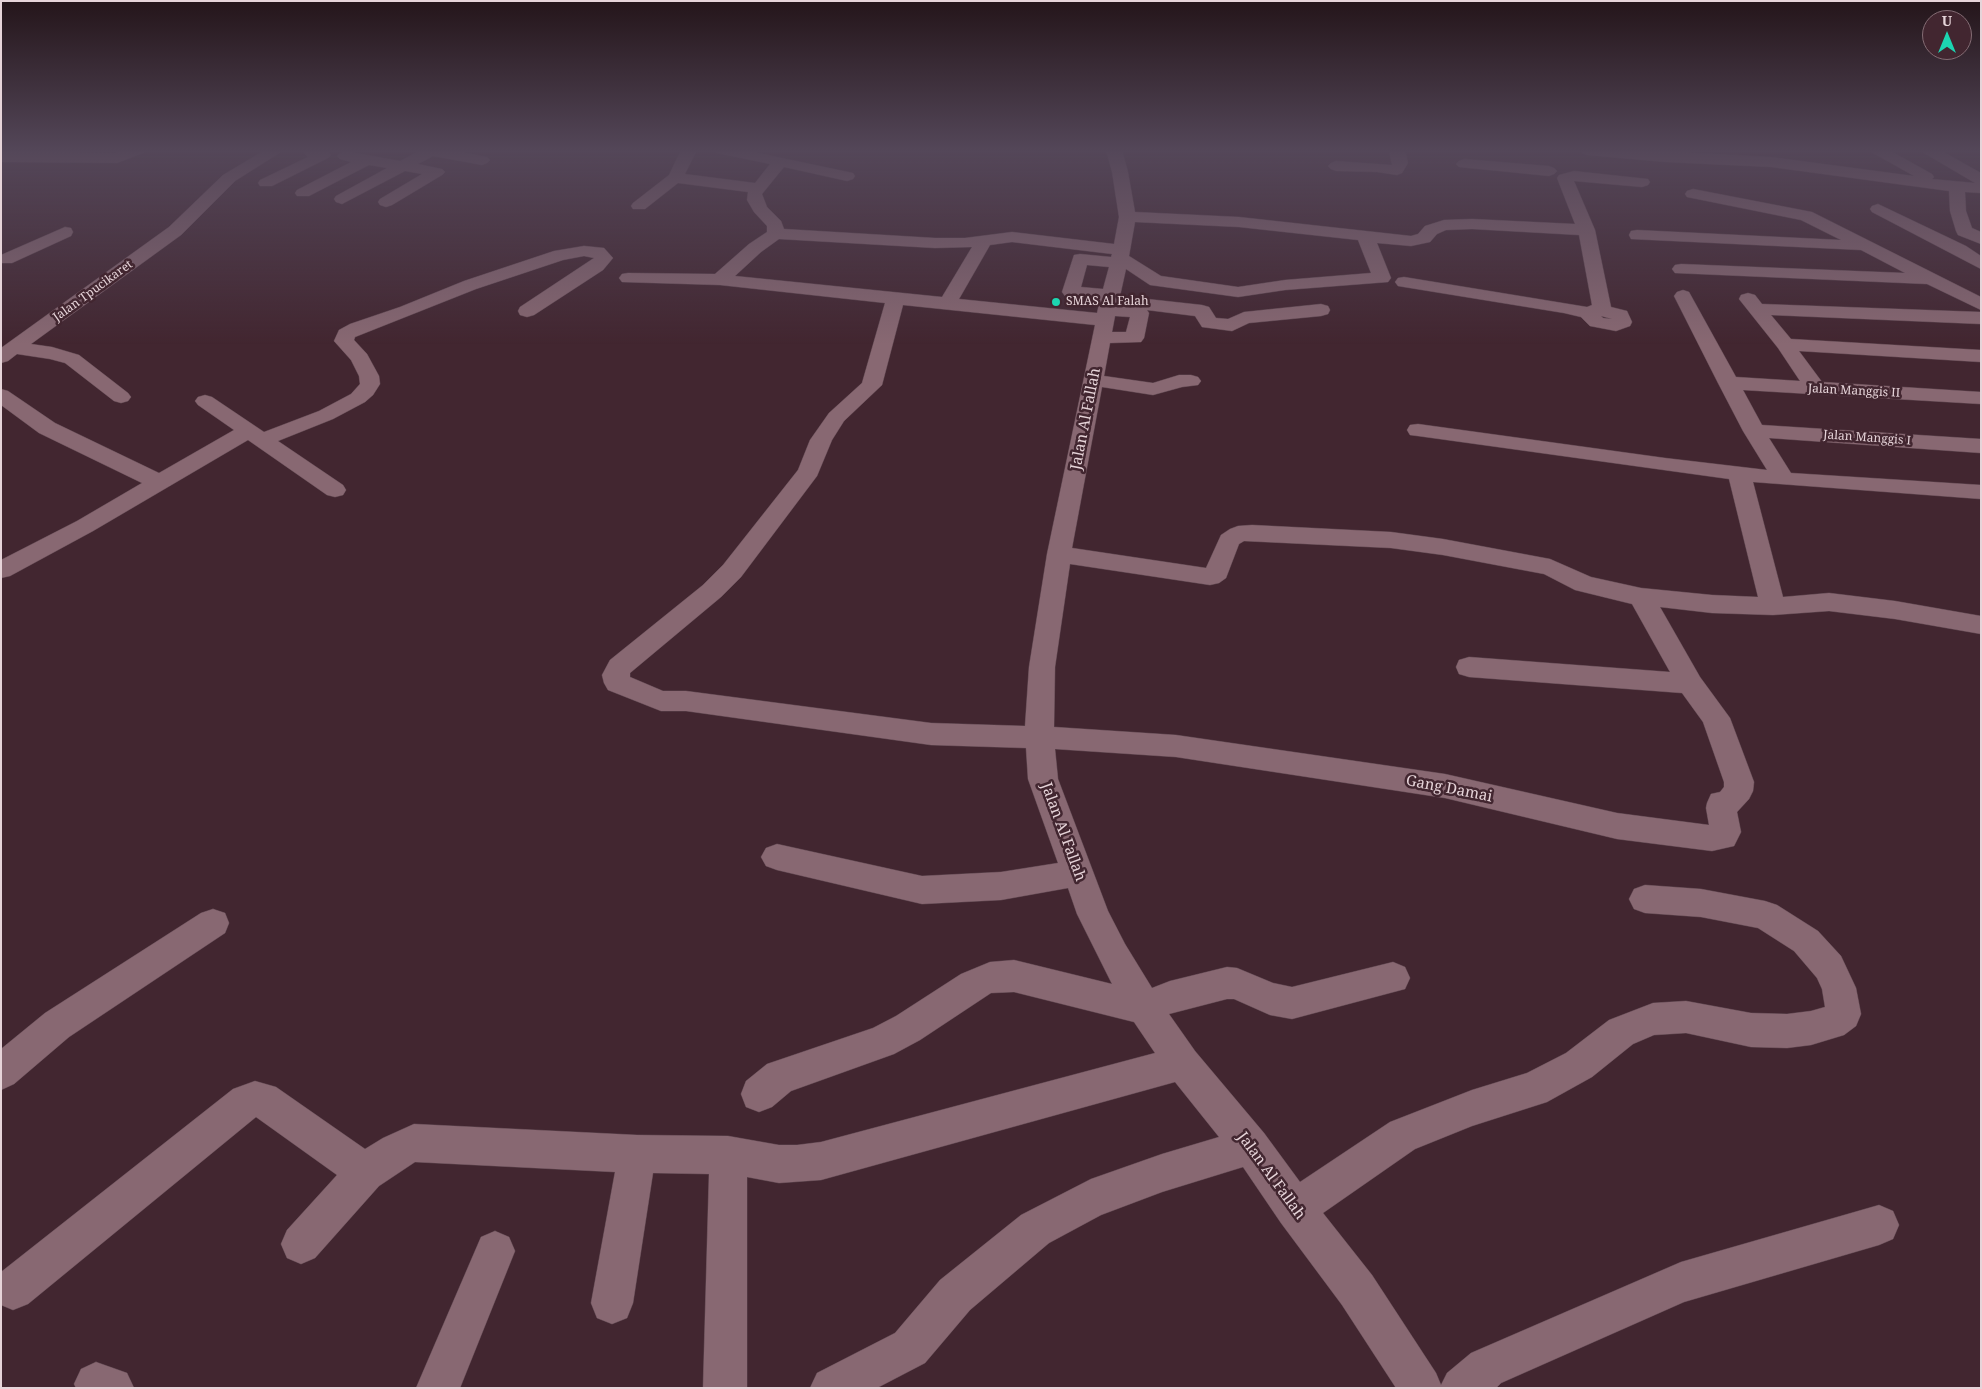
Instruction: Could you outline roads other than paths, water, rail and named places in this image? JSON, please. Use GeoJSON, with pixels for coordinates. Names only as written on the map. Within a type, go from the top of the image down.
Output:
{"type":"FeatureCollection","features":[{"type":"Feature","properties":{"kind":"street","name":"Jalan Tpucikaret"},"geometry":{"type":"LineString","coordinates":[[8,352],[175,231],[191,215]]}},
{"type":"Feature","properties":{"kind":"street"},"geometry":{"type":"LineString","coordinates":[[764,215],[776,230]]}},
{"type":"Feature","properties":{"kind":"street"},"geometry":{"type":"LineString","coordinates":[[1404,282],[1596,312],[1587,230],[1581,215]]}},
{"type":"Feature","properties":{"kind":"street"},"geometry":{"type":"LineString","coordinates":[[1800,215],[1806,216],[1902,263],[1942,270],[1981,304]]}},
{"type":"Feature","properties":{"kind":"street"},"geometry":{"type":"LineString","coordinates":[[1890,215],[1960,250],[1981,265]]}},
{"type":"Feature","properties":{"kind":"street"},"geometry":{"type":"LineString","coordinates":[[1959,215],[1964,232],[1981,239]]}},
{"type":"Feature","properties":{"kind":"street"},"geometry":{"type":"LineString","coordinates":[[1127,217],[1304,228],[1411,241],[1424,238],[1431,230],[1444,225],[1472,224],[1587,230]]}},
{"type":"Feature","properties":{"kind":"street","name":"Jalan Al Fallah"},"geometry":{"type":"LineString","coordinates":[[1127,217],[1121,257],[1107,312],[1059,554],[1042,667],[1039,737],[1043,779],[1093,914],[1113,956],[1145,1008],[1182,1063],[1251,1146],[1295,1209],[1357,1290],[1421,1388]]}},
{"type":"Feature","properties":{"kind":"street"},"geometry":{"type":"LineString","coordinates":[[720,280],[776,230],[935,243],[965,243],[1012,237],[1121,257],[1156,281],[1238,292],[1285,285],[1382,278],[1366,237]]}},
{"type":"Feature","properties":{"kind":"street"},"geometry":{"type":"LineString","coordinates":[[3,258],[65,232]]}},
{"type":"Feature","properties":{"kind":"street"},"geometry":{"type":"LineString","coordinates":[[1637,235],[1868,246]]}},
{"type":"Feature","properties":{"kind":"street"},"geometry":{"type":"LineString","coordinates":[[947,304],[985,239]]}},
{"type":"Feature","properties":{"kind":"street"},"geometry":{"type":"LineString","coordinates":[[1818,244],[1854,278]]}},
{"type":"Feature","properties":{"kind":"street"},"geometry":{"type":"LineString","coordinates":[[1,570],[86,526],[160,484],[255,436],[326,415],[358,398],[366,391],[370,384],[369,376],[360,358],[344,341],[346,334],[357,328],[407,311],[470,285],[560,256],[584,251],[598,252],[604,258],[597,266],[527,311]]}},
{"type":"Feature","properties":{"kind":"street"},"geometry":{"type":"LineString","coordinates":[[1107,312],[1070,292],[1080,259],[1121,257]]}},
{"type":"Feature","properties":{"kind":"street"},"geometry":{"type":"LineString","coordinates":[[1680,269],[1854,278],[1981,265]]}},
{"type":"Feature","properties":{"kind":"street"},"geometry":{"type":"LineString","coordinates":[[1727,272],[1785,344],[1816,389]]}},
{"type":"Feature","properties":{"kind":"street"},"geometry":{"type":"LineString","coordinates":[[628,278],[720,280],[947,304],[1107,312],[1202,311],[1209,323],[1226,325],[1232,325],[1244,318],[1320,315],[1326,282]]}},
{"type":"Feature","properties":{"kind":"street"},"geometry":{"type":"LineString","coordinates":[[1682,296],[1754,431],[1784,479]]}},
{"type":"Feature","properties":{"kind":"street"},"geometry":{"type":"LineString","coordinates":[[895,299],[872,385],[836,418],[821,440],[809,471],[732,571],[712,591],[620,668],[616,675],[618,683],[661,702],[686,701],[931,734],[1039,737]]}},
{"type":"Feature","properties":{"kind":"street"},"geometry":{"type":"LineString","coordinates":[[1755,309],[1981,318]]}},
{"type":"Feature","properties":{"kind":"street"},"geometry":{"type":"LineString","coordinates":[[1785,344],[1981,356]]}},
{"type":"Feature","properties":{"kind":"street"},"geometry":{"type":"LineString","coordinates":[[8,352],[52,353],[72,359],[121,397]]}},
{"type":"Feature","properties":{"kind":"street"},"geometry":{"type":"LineString","coordinates":[[1093,380],[1153,389],[1179,381],[1191,381]]}},
{"type":"Feature","properties":{"kind":"street","name":"Jalan Manggis II"},"geometry":{"type":"LineString","coordinates":[[1728,383],[1981,398]]}},
{"type":"Feature","properties":{"kind":"street"},"geometry":{"type":"LineString","coordinates":[[1,395],[47,428],[160,484]]}},
{"type":"Feature","properties":{"kind":"street"},"geometry":{"type":"LineString","coordinates":[[205,401],[335,490]]}},
{"type":"Feature","properties":{"kind":"street"},"geometry":{"type":"LineString","coordinates":[[1418,430],[1665,465],[1784,479],[1981,492]]}},
{"type":"Feature","properties":{"kind":"street","name":"Jalan Manggis I"},"geometry":{"type":"LineString","coordinates":[[1754,431],[1981,446]]}},
{"type":"Feature","properties":{"kind":"street"},"geometry":{"type":"LineString","coordinates":[[1739,473],[1773,606]]}},
{"type":"Feature","properties":{"kind":"street"},"geometry":{"type":"LineString","coordinates":[[1059,554],[1210,577],[1216,572],[1229,540],[1238,534],[1252,533],[1391,540],[1443,547],[1550,567],[1584,584],[1641,597],[1712,604],[1773,606],[1829,602],[1895,610],[1981,625]]}},
{"type":"Feature","properties":{"kind":"street"},"geometry":{"type":"LineString","coordinates":[[1641,597],[1690,684]]}},
{"type":"Feature","properties":{"kind":"street"},"geometry":{"type":"LineString","coordinates":[[1469,667],[1690,684]]}},
{"type":"Feature","properties":{"kind":"street","name":"Gang Damai"},"geometry":{"type":"LineString","coordinates":[[1039,737],[1176,746],[1436,784],[1617,826],[1723,838],[1726,832],[1721,808],[1722,803],[1729,802],[1738,791],[1738,782],[1716,718],[1690,684]]}},
{"type":"Feature","properties":{"kind":"street"},"geometry":{"type":"LineString","coordinates":[[777,858],[922,890],[1001,886],[1078,873]]}},
{"type":"Feature","properties":{"kind":"street"},"geometry":{"type":"LineString","coordinates":[[1295,1209],[1403,1135],[1472,1108],[1534,1090],[1579,1065],[1621,1032],[1653,1019],[1686,1017],[1751,1030],[1787,1031],[1832,1023],[1844,1014],[1840,988],[1829,967],[1806,941],[1765,916],[1701,903],[1645,899]]}},
{"type":"Feature","properties":{"kind":"street"},"geometry":{"type":"LineString","coordinates":[[1,1072],[57,1025],[212,923]]}},
{"type":"Feature","properties":{"kind":"street"},"geometry":{"type":"LineString","coordinates":[[759,1094],[780,1077],[881,1042],[908,1028],[972,985],[990,978],[1014,976],[1145,1008],[1170,997],[1227,983],[1237,984],[1270,999],[1292,1003],[1393,978]]}},
{"type":"Feature","properties":{"kind":"street"},"geometry":{"type":"LineString","coordinates":[[301,1244],[365,1172],[396,1151],[414,1142],[637,1154],[728,1155],[779,1164],[821,1161],[1182,1063]]}},
{"type":"Feature","properties":{"kind":"street"},"geometry":{"type":"LineString","coordinates":[[13,1289],[246,1102],[255,1099],[263,1100],[365,1172]]}},
{"type":"Feature","properties":{"kind":"street"},"geometry":{"type":"LineString","coordinates":[[832,1388],[910,1348],[955,1295],[1035,1230],[1091,1199],[1162,1173],[1251,1146]]}},
{"type":"Feature","properties":{"kind":"street"},"geometry":{"type":"LineString","coordinates":[[612,1302],[637,1154]]}},
{"type":"Feature","properties":{"kind":"street"},"geometry":{"type":"LineString","coordinates":[[725,1388],[728,1155]]}},
{"type":"Feature","properties":{"kind":"street"},"geometry":{"type":"LineString","coordinates":[[1462,1388],[1486,1368],[1681,1282],[1879,1225]]}},
{"type":"Feature","properties":{"kind":"street"},"geometry":{"type":"LineString","coordinates":[[438,1388],[494,1251]]}},
{"type":"Feature","properties":{"kind":"place","name":"SMAS Al Falah"},"geometry":{"type":"Point","coordinates":[1056,302]}}]}
